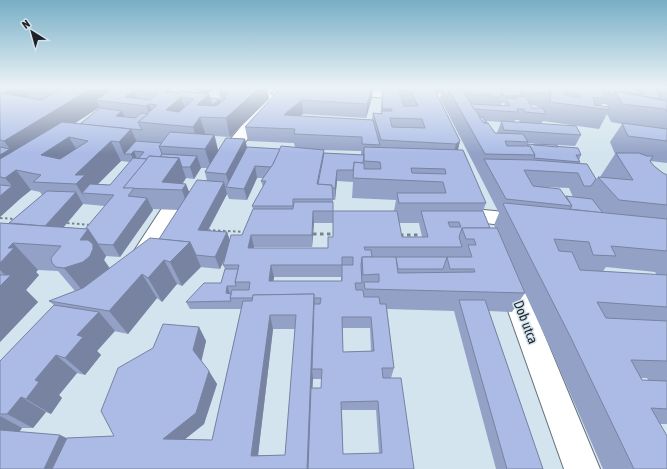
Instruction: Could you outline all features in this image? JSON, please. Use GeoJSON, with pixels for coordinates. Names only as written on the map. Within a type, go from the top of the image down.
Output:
{"type":"FeatureCollection","features":[{"type":"Feature","properties":{"kind":"street"},"geometry":{"type":"LineString","coordinates":[[211,176],[220,150],[259,110]]}},
{"type":"Feature","properties":{"kind":"street"},"geometry":{"type":"LineString","coordinates":[[622,110],[667,118]]}},
{"type":"Feature","properties":{"kind":"street"},"geometry":{"type":"LineString","coordinates":[[220,150],[250,153]]}},
{"type":"Feature","properties":{"kind":"street"},"geometry":{"type":"LineString","coordinates":[[122,284],[128,279],[179,204]]}},
{"type":"Feature","properties":{"kind":"street","name":"Dob utca"},"geometry":{"type":"LineString","coordinates":[[545,223],[481,210],[497,246],[582,469]]}},
{"type":"Feature","properties":{"kind":"path"},"geometry":{"type":"LineString","coordinates":[[0,218],[21,220]]}},
{"type":"Feature","properties":{"kind":"path"},"geometry":{"type":"LineString","coordinates":[[67,223],[98,225]]}},
{"type":"Feature","properties":{"kind":"path"},"geometry":{"type":"LineString","coordinates":[[208,230],[251,233]]}},
{"type":"Feature","properties":{"kind":"path"},"geometry":{"type":"LineString","coordinates":[[313,234],[333,234]]}},
{"type":"Feature","properties":{"kind":"path"},"geometry":{"type":"LineString","coordinates":[[398,235],[421,235]]}},
{"type":"Feature","properties":{"kind":"building"},"geometry":{"type":"Polygon","coordinates":[[[0,110],[56,110],[4,141],[0,140],[0,110]]]}},
{"type":"Feature","properties":{"kind":"building"},"geometry":{"type":"Polygon","coordinates":[[[98,110],[122,111],[116,116],[135,118],[141,113],[148,114],[138,122],[142,130],[80,124],[98,110]]]}},
{"type":"Feature","properties":{"kind":"building"},"geometry":{"type":"Polygon","coordinates":[[[152,110],[179,112],[181,110],[235,110],[226,118],[200,117],[193,127],[138,122],[152,110]]]}},
{"type":"Feature","properties":{"kind":"building"},"geometry":{"type":"Polygon","coordinates":[[[261,110],[290,110],[284,115],[373,120],[380,145],[362,144],[362,137],[294,134],[295,129],[245,127],[261,110]]]}},
{"type":"Feature","properties":{"kind":"building"},"geometry":{"type":"Polygon","coordinates":[[[445,110],[460,141],[456,144],[381,140],[373,113],[382,114],[381,111],[445,110]],[[390,118],[392,127],[425,128],[422,119],[390,118]]]}},
{"type":"Feature","properties":{"kind":"building"},"geometry":{"type":"Polygon","coordinates":[[[460,110],[475,110],[484,123],[488,123],[495,133],[523,134],[528,142],[505,141],[507,146],[530,146],[535,155],[485,154],[460,110]]]}},
{"type":"Feature","properties":{"kind":"building"},"geometry":{"type":"Polygon","coordinates":[[[487,110],[517,110],[518,112],[487,110]]]}},
{"type":"Feature","properties":{"kind":"building"},"geometry":{"type":"Polygon","coordinates":[[[524,110],[544,110],[546,114],[525,112],[524,110]]]}},
{"type":"Feature","properties":{"kind":"building"},"geometry":{"type":"Polygon","coordinates":[[[479,117],[483,117],[487,123],[483,122],[479,117]]]}},
{"type":"Feature","properties":{"kind":"building"},"geometry":{"type":"Polygon","coordinates":[[[501,121],[576,126],[581,135],[504,130],[501,121]]]}},
{"type":"Feature","properties":{"kind":"building"},"geometry":{"type":"Polygon","coordinates":[[[62,122],[131,129],[119,142],[111,141],[75,175],[85,175],[76,184],[33,182],[41,175],[16,170],[5,178],[0,177],[0,159],[62,122]],[[69,137],[41,155],[60,159],[88,141],[69,137]]]}},
{"type":"Feature","properties":{"kind":"building"},"geometry":{"type":"Polygon","coordinates":[[[622,123],[667,129],[667,141],[628,136],[622,123]]]}},
{"type":"Feature","properties":{"kind":"building"},"geometry":{"type":"Polygon","coordinates":[[[170,132],[214,135],[205,149],[159,146],[170,132]]]}},
{"type":"Feature","properties":{"kind":"building"},"geometry":{"type":"Polygon","coordinates":[[[226,138],[245,139],[226,174],[205,172],[226,138]]]}},
{"type":"Feature","properties":{"kind":"building"},"geometry":{"type":"Polygon","coordinates":[[[136,141],[162,143],[159,146],[162,154],[160,157],[149,156],[147,159],[138,159],[144,152],[134,151],[131,154],[124,154],[136,141]]]}},
{"type":"Feature","properties":{"kind":"building"},"geometry":{"type":"Polygon","coordinates":[[[527,144],[578,148],[581,155],[576,155],[580,162],[534,158],[535,155],[530,146],[527,144]]]}},
{"type":"Feature","properties":{"kind":"building"},"geometry":{"type":"Polygon","coordinates":[[[534,145],[557,145],[558,147],[534,145]]]}},
{"type":"Feature","properties":{"kind":"building"},"geometry":{"type":"Polygon","coordinates":[[[281,146],[324,150],[317,184],[332,185],[333,199],[293,199],[293,206],[252,206],[266,181],[261,181],[273,164],[281,146]]]}},
{"type":"Feature","properties":{"kind":"building"},"geometry":{"type":"Polygon","coordinates":[[[0,147],[10,149],[0,155],[0,147]]]}},
{"type":"Feature","properties":{"kind":"building"},"geometry":{"type":"Polygon","coordinates":[[[247,147],[280,149],[271,167],[255,166],[244,189],[226,187],[247,147]]]}},
{"type":"Feature","properties":{"kind":"building"},"geometry":{"type":"Polygon","coordinates":[[[364,147],[463,150],[486,203],[399,203],[397,193],[446,193],[443,182],[353,178],[354,162],[364,163],[364,169],[381,169],[380,162],[364,161],[364,147]],[[411,168],[412,173],[446,174],[445,169],[411,168]]]}},
{"type":"Feature","properties":{"kind":"building"},"geometry":{"type":"Polygon","coordinates":[[[324,153],[364,155],[363,163],[354,162],[353,170],[337,170],[335,188],[332,188],[332,185],[318,184],[324,153]]]}},
{"type":"Feature","properties":{"kind":"building"},"geometry":{"type":"Polygon","coordinates":[[[616,153],[639,153],[647,156],[653,156],[650,161],[654,166],[667,175],[667,205],[619,200],[598,177],[633,180],[616,153]]]}},
{"type":"Feature","properties":{"kind":"building"},"geometry":{"type":"Polygon","coordinates":[[[162,154],[197,156],[190,167],[182,167],[179,158],[160,157],[162,154]]]}},
{"type":"Feature","properties":{"kind":"building"},"geometry":{"type":"Polygon","coordinates":[[[149,156],[179,158],[162,182],[186,184],[182,190],[123,188],[149,156]]]}},
{"type":"Feature","properties":{"kind":"building"},"geometry":{"type":"Polygon","coordinates":[[[133,158],[147,159],[123,188],[134,188],[128,196],[147,198],[113,245],[98,244],[88,229],[85,229],[114,195],[82,193],[90,184],[110,185],[133,158]]]}},
{"type":"Feature","properties":{"kind":"building"},"geometry":{"type":"Polygon","coordinates":[[[484,159],[533,160],[587,164],[596,179],[591,186],[584,186],[578,173],[524,170],[533,186],[560,189],[572,206],[506,199],[484,159]]]}},
{"type":"Feature","properties":{"kind":"building"},"geometry":{"type":"Polygon","coordinates":[[[197,180],[224,182],[198,230],[227,232],[215,257],[196,255],[190,242],[159,239],[197,180]]]}},
{"type":"Feature","properties":{"kind":"building"},"geometry":{"type":"Polygon","coordinates":[[[0,185],[12,186],[0,196],[0,185]]]}},
{"type":"Feature","properties":{"kind":"building"},"geometry":{"type":"Polygon","coordinates":[[[47,191],[76,192],[45,226],[9,223],[47,191]]]}},
{"type":"Feature","properties":{"kind":"building"},"geometry":{"type":"Polygon","coordinates":[[[566,196],[592,199],[603,213],[570,209],[572,206],[566,196]]]}},
{"type":"Feature","properties":{"kind":"building"},"geometry":{"type":"Polygon","coordinates":[[[294,202],[333,202],[333,211],[397,211],[402,237],[428,237],[421,211],[483,211],[490,228],[462,228],[459,237],[462,247],[364,247],[365,250],[371,250],[372,257],[362,257],[362,283],[355,283],[356,290],[363,290],[364,297],[379,297],[380,304],[386,304],[394,368],[382,368],[383,378],[401,378],[414,469],[308,469],[311,388],[321,388],[322,369],[312,369],[314,304],[320,304],[321,298],[314,298],[314,294],[253,295],[253,298],[230,298],[232,290],[249,290],[250,282],[235,282],[239,265],[223,265],[231,235],[242,235],[253,209],[293,209],[294,202]],[[313,211],[312,235],[251,235],[248,248],[328,248],[328,237],[333,237],[333,211],[313,211]],[[448,222],[450,227],[461,227],[459,222],[448,222]],[[342,257],[342,265],[353,265],[353,257],[342,257]],[[271,265],[269,281],[342,281],[342,265],[271,265]],[[342,317],[343,352],[374,351],[371,317],[342,317]],[[378,401],[341,402],[343,454],[382,453],[378,401]]]}},
{"type":"Feature","properties":{"kind":"building"},"geometry":{"type":"Polygon","coordinates":[[[503,204],[667,219],[667,251],[611,246],[616,256],[593,255],[589,242],[554,239],[559,251],[572,252],[580,270],[667,275],[667,307],[597,302],[606,318],[667,321],[667,361],[631,360],[642,380],[667,381],[667,409],[651,408],[667,436],[667,469],[634,469],[570,336],[503,204]]]}},
{"type":"Feature","properties":{"kind":"building"},"geometry":{"type":"Polygon","coordinates":[[[0,223],[88,229],[80,240],[88,240],[93,244],[93,249],[90,256],[83,262],[64,268],[56,267],[52,263],[51,258],[61,246],[13,243],[8,248],[14,248],[0,263],[0,223]]]}},
{"type":"Feature","properties":{"kind":"building"},"geometry":{"type":"Polygon","coordinates":[[[462,228],[497,228],[525,293],[365,289],[364,282],[379,282],[379,274],[363,275],[362,257],[396,257],[398,273],[475,272],[474,269],[450,269],[447,257],[472,257],[468,245],[476,245],[474,239],[466,239],[462,228]]]}},
{"type":"Feature","properties":{"kind":"building"},"geometry":{"type":"Polygon","coordinates":[[[150,238],[190,242],[170,262],[164,260],[148,278],[142,274],[109,311],[49,301],[83,288],[150,238]]]}},
{"type":"Feature","properties":{"kind":"building"},"geometry":{"type":"Polygon","coordinates":[[[396,257],[447,257],[443,269],[398,269],[396,257]]]}},
{"type":"Feature","properties":{"kind":"building"},"geometry":{"type":"Polygon","coordinates":[[[225,269],[238,269],[235,282],[236,286],[227,286],[226,293],[231,294],[231,301],[186,302],[204,283],[221,283],[225,269]]]}},
{"type":"Feature","properties":{"kind":"building"},"geometry":{"type":"Polygon","coordinates":[[[0,275],[11,275],[0,286],[0,275]]]}},
{"type":"Feature","properties":{"kind":"building"},"geometry":{"type":"Polygon","coordinates":[[[314,294],[307,469],[52,469],[67,438],[114,436],[101,411],[118,368],[153,348],[163,324],[199,327],[193,350],[209,371],[196,413],[163,439],[212,440],[243,301],[252,301],[253,295],[314,294]],[[270,315],[251,456],[285,455],[296,315],[270,315]]]}},
{"type":"Feature","properties":{"kind":"building"},"geometry":{"type":"Polygon","coordinates":[[[459,300],[485,300],[543,469],[507,469],[459,300]]]}},
{"type":"Feature","properties":{"kind":"building"},"geometry":{"type":"Polygon","coordinates":[[[54,305],[99,312],[77,335],[83,337],[65,358],[56,355],[35,380],[39,382],[26,399],[21,397],[7,414],[0,414],[0,361],[54,305]]]}},
{"type":"Feature","properties":{"kind":"building"},"geometry":{"type":"Polygon","coordinates":[[[0,430],[60,435],[44,469],[0,469],[0,430]]]}}]}
